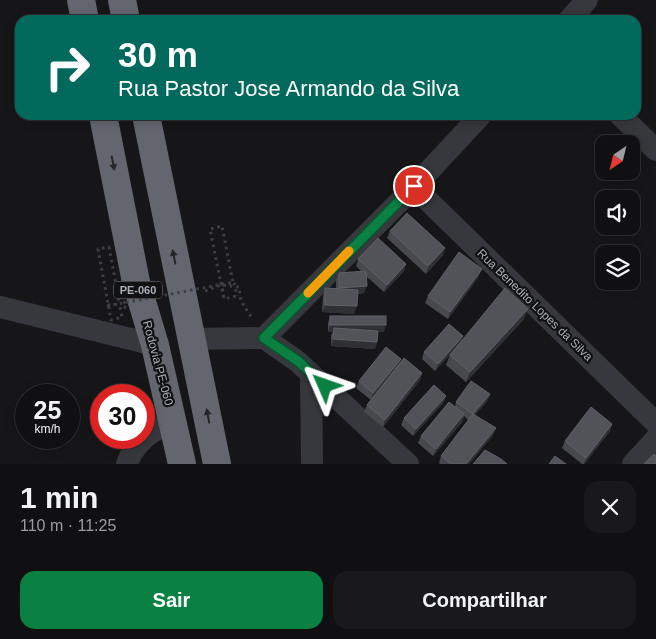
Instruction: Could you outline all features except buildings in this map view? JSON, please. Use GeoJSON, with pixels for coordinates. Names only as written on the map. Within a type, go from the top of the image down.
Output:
{"type":"FeatureCollection","features":[{"type":"Feature","properties":{"kind":"highway"},"geometry":{"type":"LineString","coordinates":[[81,0],[83,15]]}},
{"type":"Feature","properties":{"kind":"highway"},"geometry":{"type":"LineString","coordinates":[[122,0],[125,15]]}},
{"type":"Feature","properties":{"kind":"highway","name":"Rodovia PE-060"},"geometry":{"type":"LineString","coordinates":[[104,120],[136,282],[155,345],[182,464]]}},
{"type":"Feature","properties":{"kind":"highway","name":"PE-060"},"geometry":{"type":"LineString","coordinates":[[147,120],[217,464]]}},
{"type":"Feature","properties":{"kind":"street"},"geometry":{"type":"LineString","coordinates":[[574,15],[587,0]]}},
{"type":"Feature","properties":{"kind":"street"},"geometry":{"type":"LineString","coordinates":[[264,338],[476,120]]}},
{"type":"Feature","properties":{"kind":"street"},"geometry":{"type":"LineString","coordinates":[[625,120],[656,150]]}},
{"type":"Feature","properties":{"kind":"street","name":"Rua Benedito Lopes da Silva"},"geometry":{"type":"LineString","coordinates":[[414,186],[656,423]]}},
{"type":"Feature","properties":{"kind":"street"},"geometry":{"type":"LineString","coordinates":[[0,307],[155,345]]}},
{"type":"Feature","properties":{"kind":"street"},"geometry":{"type":"LineString","coordinates":[[191,339],[264,338],[298,361],[408,464]]}},
{"type":"Feature","properties":{"kind":"street"},"geometry":{"type":"LineString","coordinates":[[311,374],[312,464]]}},
{"type":"Feature","properties":{"kind":"street"},"geometry":{"type":"LineString","coordinates":[[127,464],[140,441],[173,421]]}},
{"type":"Feature","properties":{"kind":"street"},"geometry":{"type":"LineString","coordinates":[[633,464],[656,439]]}},
{"type":"Feature","properties":{"kind":"path"},"geometry":{"type":"LineString","coordinates":[[223,226],[237,296],[224,299],[221,285],[211,229],[223,226]]}},
{"type":"Feature","properties":{"kind":"path"},"geometry":{"type":"LineString","coordinates":[[109,247],[118,302],[108,305],[98,249],[109,247]]}},
{"type":"Feature","properties":{"kind":"path"},"geometry":{"type":"LineString","coordinates":[[118,302],[108,248],[96,250],[107,306],[234,282]]}},
{"type":"Feature","properties":{"kind":"path"},"geometry":{"type":"LineString","coordinates":[[221,285],[234,282]]}},
{"type":"Feature","properties":{"kind":"path"},"geometry":{"type":"LineString","coordinates":[[228,286],[239,287],[241,301],[264,338]]}},
{"type":"Feature","properties":{"kind":"slow traffic"},"geometry":{"type":"LineString","coordinates":[[308,293],[349,251]]}},
{"type":"Feature","properties":{"kind":"route"},"geometry":{"type":"LineString","coordinates":[[325,386],[298,361],[264,338],[414,186]]}}]}
